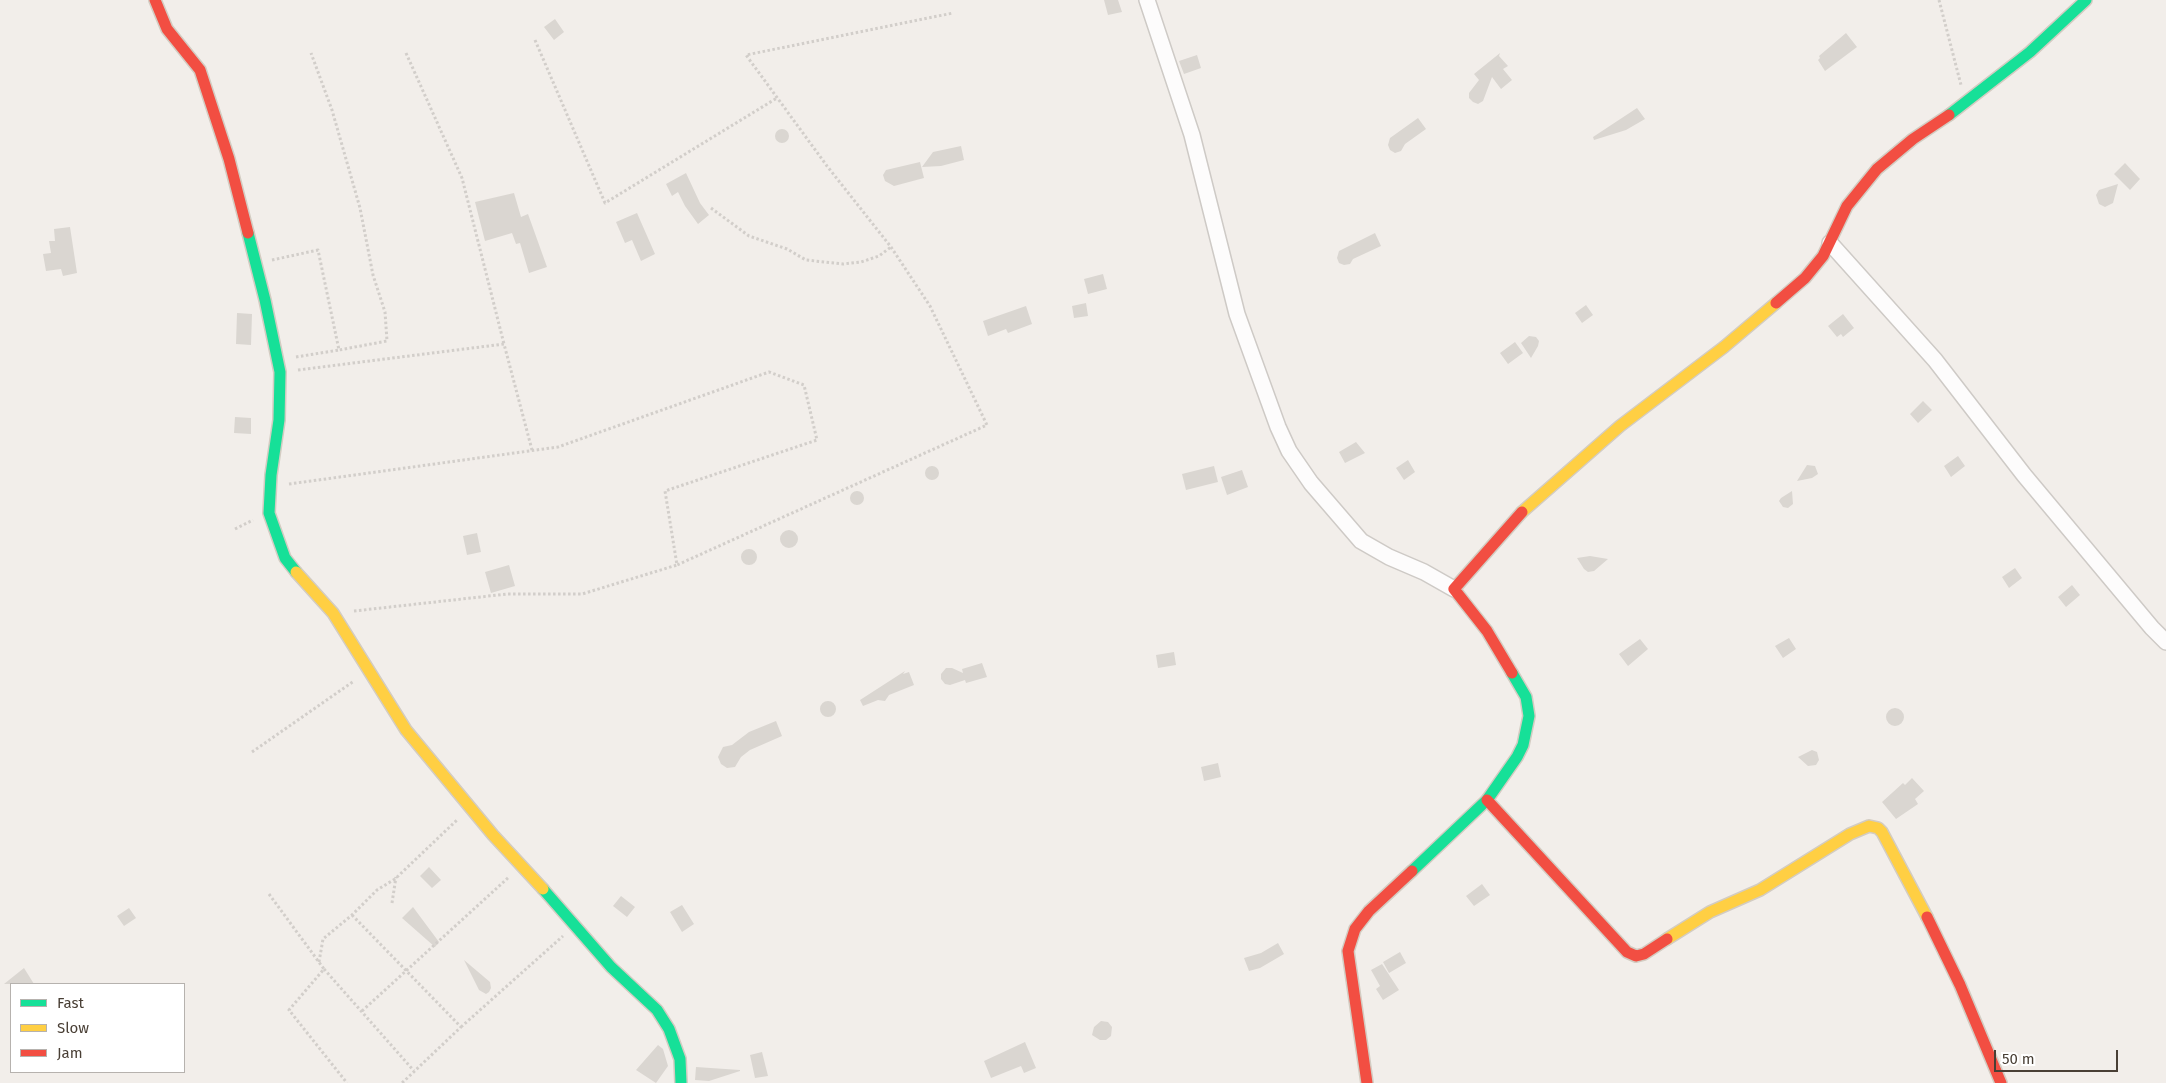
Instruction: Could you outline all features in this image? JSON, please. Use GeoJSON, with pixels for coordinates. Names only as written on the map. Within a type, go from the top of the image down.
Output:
{"type":"FeatureCollection","features":[{"type":"Feature","properties":{"kind":"street"},"geometry":{"type":"LineString","coordinates":[[155,0],[167,28],[200,70],[232,168],[255,257],[280,372],[270,513],[285,558],[333,613],[406,730],[521,866],[576,925],[611,967],[657,1010],[669,1029],[680,1059],[681,1083]]}},
{"type":"Feature","properties":{"kind":"street"},"geometry":{"type":"LineString","coordinates":[[1147,0],[1192,135],[1237,314],[1289,452],[1328,505],[1361,540],[1389,557],[1424,572],[1454,589],[1487,631],[1526,697],[1529,716],[1523,745],[1508,772],[1487,800],[1369,910],[1355,929],[1348,951],[1367,1083]]}},
{"type":"Feature","properties":{"kind":"street"},"geometry":{"type":"LineString","coordinates":[[1454,589],[1521,513],[1570,468],[1724,347],[1805,278],[1823,256],[1847,206],[1877,170],[1913,139],[1966,103],[2030,52],[2086,0]]}},
{"type":"Feature","properties":{"kind":"street"},"geometry":{"type":"LineString","coordinates":[[1830,243],[1935,360],[2024,476],[2166,642]]}},
{"type":"Feature","properties":{"kind":"street"},"geometry":{"type":"LineString","coordinates":[[1487,800],[1628,952],[1636,956],[1644,954],[1710,912],[1760,890],[1850,834],[1869,826],[1878,828],[1882,832],[1916,895],[1960,985],[2001,1083]]}},
{"type":"Feature","properties":{"kind":"path"},"geometry":{"type":"LineString","coordinates":[[1939,0],[1966,103]]}},
{"type":"Feature","properties":{"kind":"path"},"geometry":{"type":"LineString","coordinates":[[333,613],[507,594],[582,594],[677,565],[987,425],[930,306],[891,247],[746,55],[953,14]]}},
{"type":"Feature","properties":{"kind":"path"},"geometry":{"type":"LineString","coordinates":[[535,40],[605,203],[777,98]]}},
{"type":"Feature","properties":{"kind":"path"},"geometry":{"type":"LineString","coordinates":[[277,356],[283,360],[387,341],[385,312],[373,275],[360,208],[335,119],[311,53]]}},
{"type":"Feature","properties":{"kind":"path"},"geometry":{"type":"LineString","coordinates":[[406,53],[462,178],[532,450]]}},
{"type":"Feature","properties":{"kind":"path"},"geometry":{"type":"LineString","coordinates":[[711,208],[749,236],[787,249],[806,260],[843,264],[852,263],[879,256],[891,247]]}},
{"type":"Feature","properties":{"kind":"path"},"geometry":{"type":"LineString","coordinates":[[263,262],[318,250],[340,350]]}},
{"type":"Feature","properties":{"kind":"path"},"geometry":{"type":"LineString","coordinates":[[280,372],[504,344]]}},
{"type":"Feature","properties":{"kind":"path"},"geometry":{"type":"LineString","coordinates":[[271,487],[558,446],[769,372],[804,385],[817,440],[664,491],[677,565]]}},
{"type":"Feature","properties":{"kind":"path"},"geometry":{"type":"LineString","coordinates":[[252,752],[369,671]]}},
{"type":"Feature","properties":{"kind":"path"},"geometry":{"type":"LineString","coordinates":[[319,962],[323,939],[352,915],[377,890],[396,877],[470,807]]}},
{"type":"Feature","properties":{"kind":"path"},"geometry":{"type":"LineString","coordinates":[[362,1011],[521,866]]}},
{"type":"Feature","properties":{"kind":"path"},"geometry":{"type":"LineString","coordinates":[[392,903],[396,877]]}},
{"type":"Feature","properties":{"kind":"path"},"geometry":{"type":"LineString","coordinates":[[269,894],[324,969],[414,1071]]}},
{"type":"Feature","properties":{"kind":"path"},"geometry":{"type":"LineString","coordinates":[[352,915],[461,1027]]}},
{"type":"Feature","properties":{"kind":"path"},"geometry":{"type":"LineString","coordinates":[[402,1083],[461,1027],[576,925]]}},
{"type":"Feature","properties":{"kind":"path"},"geometry":{"type":"LineString","coordinates":[[324,969],[289,1010],[347,1083]]}},
{"type":"Feature","properties":{"kind":"building"},"geometry":{"type":"Polygon","coordinates":[[[1104,0],[1118,0],[1122,12],[1108,15],[1104,0]]]}},
{"type":"Feature","properties":{"kind":"building"},"geometry":{"type":"Polygon","coordinates":[[[555,19],[564,32],[554,40],[544,27],[555,19]]]}},
{"type":"Feature","properties":{"kind":"building"},"geometry":{"type":"Polygon","coordinates":[[[1846,33],[1857,47],[1825,71],[1818,60],[1819,56],[1846,33]]]}},
{"type":"Feature","properties":{"kind":"building"},"geometry":{"type":"Polygon","coordinates":[[[1500,53],[1499,56],[1508,66],[1503,69],[1512,80],[1501,89],[1492,77],[1483,101],[1478,104],[1473,102],[1469,98],[1469,93],[1479,80],[1474,74],[1500,53]]]}},
{"type":"Feature","properties":{"kind":"building"},"geometry":{"type":"Polygon","coordinates":[[[1197,55],[1201,68],[1184,74],[1179,61],[1197,55]]]}},
{"type":"Feature","properties":{"kind":"building"},"geometry":{"type":"Polygon","coordinates":[[[1637,108],[1645,119],[1626,130],[1594,140],[1593,137],[1637,108]]]}},
{"type":"Feature","properties":{"kind":"building"},"geometry":{"type":"Polygon","coordinates":[[[1418,118],[1426,129],[1405,144],[1401,151],[1395,153],[1390,150],[1388,145],[1390,138],[1418,118]]]}},
{"type":"Feature","properties":{"kind":"building"},"geometry":{"type":"Polygon","coordinates":[[[782,129],[787,131],[789,136],[787,141],[782,143],[777,141],[775,136],[777,131],[782,129]]]}},
{"type":"Feature","properties":{"kind":"building"},"geometry":{"type":"Polygon","coordinates":[[[961,146],[964,160],[941,166],[922,167],[933,152],[961,146]]]}},
{"type":"Feature","properties":{"kind":"building"},"geometry":{"type":"Polygon","coordinates":[[[920,162],[924,178],[894,186],[885,181],[883,175],[886,170],[920,162]]]}},
{"type":"Feature","properties":{"kind":"building"},"geometry":{"type":"Polygon","coordinates":[[[2125,163],[2140,179],[2130,190],[2114,174],[2125,163]]]}},
{"type":"Feature","properties":{"kind":"building"},"geometry":{"type":"Polygon","coordinates":[[[686,173],[700,203],[709,215],[698,224],[678,192],[672,196],[666,184],[686,173]]]}},
{"type":"Feature","properties":{"kind":"building"},"geometry":{"type":"Polygon","coordinates":[[[2118,184],[2113,203],[2105,207],[2099,204],[2096,195],[2099,190],[2118,184]]]}},
{"type":"Feature","properties":{"kind":"building"},"geometry":{"type":"Polygon","coordinates":[[[514,193],[521,217],[528,214],[547,267],[529,273],[520,243],[516,244],[512,233],[485,241],[475,202],[514,193]]]}},
{"type":"Feature","properties":{"kind":"building"},"geometry":{"type":"Polygon","coordinates":[[[637,213],[655,254],[641,261],[632,240],[625,243],[616,222],[637,213]]]}},
{"type":"Feature","properties":{"kind":"building"},"geometry":{"type":"Polygon","coordinates":[[[70,227],[77,273],[63,276],[61,269],[46,271],[43,254],[51,253],[49,241],[55,241],[54,229],[70,227]]]}},
{"type":"Feature","properties":{"kind":"building"},"geometry":{"type":"Polygon","coordinates":[[[1375,233],[1381,246],[1353,259],[1350,264],[1344,265],[1339,263],[1337,258],[1339,251],[1375,233]]]}},
{"type":"Feature","properties":{"kind":"building"},"geometry":{"type":"Polygon","coordinates":[[[1103,274],[1107,289],[1088,294],[1084,279],[1103,274]]]}},
{"type":"Feature","properties":{"kind":"building"},"geometry":{"type":"Polygon","coordinates":[[[1086,303],[1088,316],[1074,318],[1072,306],[1086,303]]]}},
{"type":"Feature","properties":{"kind":"building"},"geometry":{"type":"Polygon","coordinates":[[[1586,305],[1593,315],[1582,323],[1575,313],[1586,305]]]}},
{"type":"Feature","properties":{"kind":"building"},"geometry":{"type":"Polygon","coordinates":[[[1026,306],[1032,324],[1008,333],[1006,329],[988,336],[983,321],[1026,306]]]}},
{"type":"Feature","properties":{"kind":"building"},"geometry":{"type":"Polygon","coordinates":[[[237,313],[252,314],[251,345],[236,344],[237,313]]]}},
{"type":"Feature","properties":{"kind":"building"},"geometry":{"type":"Polygon","coordinates":[[[1843,314],[1854,328],[1843,337],[1841,334],[1837,337],[1828,326],[1843,314]]]}},
{"type":"Feature","properties":{"kind":"building"},"geometry":{"type":"Polygon","coordinates":[[[1529,336],[1536,337],[1539,341],[1531,358],[1521,343],[1529,336]]]}},
{"type":"Feature","properties":{"kind":"building"},"geometry":{"type":"Polygon","coordinates":[[[1515,342],[1523,353],[1508,364],[1500,353],[1515,342]]]}},
{"type":"Feature","properties":{"kind":"building"},"geometry":{"type":"Polygon","coordinates":[[[1923,401],[1932,410],[1918,423],[1910,414],[1923,401]]]}},
{"type":"Feature","properties":{"kind":"building"},"geometry":{"type":"Polygon","coordinates":[[[235,417],[251,418],[251,434],[234,433],[235,417]]]}},
{"type":"Feature","properties":{"kind":"building"},"geometry":{"type":"Polygon","coordinates":[[[1356,442],[1365,453],[1345,463],[1339,452],[1356,442]]]}},
{"type":"Feature","properties":{"kind":"building"},"geometry":{"type":"Polygon","coordinates":[[[1958,456],[1965,466],[1951,477],[1944,466],[1958,456]]]}},
{"type":"Feature","properties":{"kind":"building"},"geometry":{"type":"Polygon","coordinates":[[[1408,460],[1415,472],[1404,480],[1396,468],[1408,460]]]}},
{"type":"Feature","properties":{"kind":"building"},"geometry":{"type":"Polygon","coordinates":[[[1807,465],[1815,466],[1818,474],[1812,478],[1797,481],[1807,465]]]}},
{"type":"Feature","properties":{"kind":"building"},"geometry":{"type":"Polygon","coordinates":[[[929,466],[935,466],[939,473],[935,480],[929,480],[925,476],[925,470],[929,466]]]}},
{"type":"Feature","properties":{"kind":"building"},"geometry":{"type":"Polygon","coordinates":[[[1214,466],[1218,482],[1186,490],[1182,474],[1214,466]]]}},
{"type":"Feature","properties":{"kind":"building"},"geometry":{"type":"Polygon","coordinates":[[[1242,470],[1248,487],[1227,495],[1221,477],[1242,470]]]}},
{"type":"Feature","properties":{"kind":"building"},"geometry":{"type":"Polygon","coordinates":[[[854,491],[860,491],[864,498],[860,505],[854,505],[850,501],[850,495],[854,491]]]}},
{"type":"Feature","properties":{"kind":"building"},"geometry":{"type":"Polygon","coordinates":[[[1792,491],[1793,504],[1788,508],[1783,507],[1779,501],[1792,491]]]}},
{"type":"Feature","properties":{"kind":"building"},"geometry":{"type":"Polygon","coordinates":[[[789,530],[795,533],[798,539],[795,545],[789,548],[783,545],[780,539],[783,533],[789,530]]]}},
{"type":"Feature","properties":{"kind":"building"},"geometry":{"type":"Polygon","coordinates":[[[477,533],[481,552],[467,555],[463,536],[477,533]]]}},
{"type":"Feature","properties":{"kind":"building"},"geometry":{"type":"Polygon","coordinates":[[[746,549],[752,549],[757,554],[755,563],[746,565],[741,560],[741,554],[746,549]]]}},
{"type":"Feature","properties":{"kind":"building"},"geometry":{"type":"Polygon","coordinates":[[[1590,556],[1608,559],[1594,571],[1588,572],[1577,558],[1590,556]]]}},
{"type":"Feature","properties":{"kind":"building"},"geometry":{"type":"Polygon","coordinates":[[[509,565],[515,586],[491,593],[485,572],[509,565]]]}},
{"type":"Feature","properties":{"kind":"building"},"geometry":{"type":"Polygon","coordinates":[[[2015,568],[2022,578],[2009,588],[2002,577],[2015,568]]]}},
{"type":"Feature","properties":{"kind":"building"},"geometry":{"type":"Polygon","coordinates":[[[2072,585],[2080,595],[2066,607],[2058,597],[2072,585]]]}},
{"type":"Feature","properties":{"kind":"building"},"geometry":{"type":"Polygon","coordinates":[[[1789,638],[1796,649],[1783,658],[1775,646],[1789,638]]]}},
{"type":"Feature","properties":{"kind":"building"},"geometry":{"type":"Polygon","coordinates":[[[1640,639],[1648,649],[1628,666],[1619,654],[1640,639]]]}},
{"type":"Feature","properties":{"kind":"building"},"geometry":{"type":"Polygon","coordinates":[[[1174,652],[1176,665],[1158,668],[1156,655],[1174,652]]]}},
{"type":"Feature","properties":{"kind":"building"},"geometry":{"type":"Polygon","coordinates":[[[982,663],[987,677],[966,683],[965,680],[950,685],[945,684],[941,679],[941,674],[946,668],[952,668],[963,673],[962,669],[982,663]]]}},
{"type":"Feature","properties":{"kind":"building"},"geometry":{"type":"Polygon","coordinates":[[[905,671],[903,674],[909,672],[914,685],[889,695],[885,701],[878,700],[863,706],[860,700],[905,671]]]}},
{"type":"Feature","properties":{"kind":"building"},"geometry":{"type":"Polygon","coordinates":[[[825,701],[831,701],[836,706],[834,715],[825,717],[820,712],[820,706],[825,701]]]}},
{"type":"Feature","properties":{"kind":"building"},"geometry":{"type":"Polygon","coordinates":[[[1895,708],[1901,711],[1904,717],[1901,723],[1895,726],[1889,723],[1886,717],[1889,711],[1895,708]]]}},
{"type":"Feature","properties":{"kind":"building"},"geometry":{"type":"Polygon","coordinates":[[[776,721],[782,736],[750,750],[741,757],[735,767],[727,768],[721,764],[718,757],[723,747],[732,745],[749,732],[776,721]]]}},
{"type":"Feature","properties":{"kind":"building"},"geometry":{"type":"Polygon","coordinates":[[[1812,750],[1817,752],[1819,760],[1816,765],[1808,766],[1798,757],[1812,750]]]}},
{"type":"Feature","properties":{"kind":"building"},"geometry":{"type":"Polygon","coordinates":[[[1218,763],[1221,777],[1204,781],[1201,767],[1218,763]]]}},
{"type":"Feature","properties":{"kind":"building"},"geometry":{"type":"Polygon","coordinates":[[[1912,778],[1924,791],[1915,799],[1918,804],[1896,819],[1882,802],[1903,783],[1905,785],[1912,778]]]}},
{"type":"Feature","properties":{"kind":"building"},"geometry":{"type":"Polygon","coordinates":[[[429,867],[441,880],[432,888],[420,876],[429,867]]]}},
{"type":"Feature","properties":{"kind":"building"},"geometry":{"type":"Polygon","coordinates":[[[1482,884],[1490,895],[1474,906],[1466,896],[1482,884]]]}},
{"type":"Feature","properties":{"kind":"building"},"geometry":{"type":"Polygon","coordinates":[[[621,896],[635,907],[627,917],[613,906],[621,896]]]}},
{"type":"Feature","properties":{"kind":"building"},"geometry":{"type":"Polygon","coordinates":[[[682,905],[694,924],[682,932],[670,912],[682,905]]]}},
{"type":"Feature","properties":{"kind":"building"},"geometry":{"type":"Polygon","coordinates":[[[413,907],[439,942],[435,947],[402,918],[413,907]]]}},
{"type":"Feature","properties":{"kind":"building"},"geometry":{"type":"Polygon","coordinates":[[[129,908],[136,918],[124,926],[117,916],[129,908]]]}},
{"type":"Feature","properties":{"kind":"building"},"geometry":{"type":"Polygon","coordinates":[[[1278,943],[1284,954],[1260,968],[1249,971],[1244,958],[1261,953],[1278,943]]]}},
{"type":"Feature","properties":{"kind":"building"},"geometry":{"type":"Polygon","coordinates":[[[1400,952],[1406,963],[1389,973],[1383,962],[1400,952]]]}},
{"type":"Feature","properties":{"kind":"building"},"geometry":{"type":"Polygon","coordinates":[[[464,960],[490,982],[491,988],[489,992],[486,994],[479,990],[464,960]]]}},
{"type":"Feature","properties":{"kind":"building"},"geometry":{"type":"Polygon","coordinates":[[[1382,964],[1399,990],[1383,1000],[1376,989],[1380,986],[1371,970],[1382,964]]]}},
{"type":"Feature","properties":{"kind":"building"},"geometry":{"type":"Polygon","coordinates":[[[24,968],[33,983],[10,983],[4,984],[24,968]]]}},
{"type":"Feature","properties":{"kind":"building"},"geometry":{"type":"Polygon","coordinates":[[[1101,1021],[1108,1022],[1112,1027],[1111,1036],[1106,1040],[1100,1040],[1092,1035],[1094,1027],[1101,1021]]]}},
{"type":"Feature","properties":{"kind":"building"},"geometry":{"type":"Polygon","coordinates":[[[1025,1042],[1036,1068],[1024,1073],[1021,1066],[991,1078],[984,1061],[1025,1042]]]}},
{"type":"Feature","properties":{"kind":"building"},"geometry":{"type":"Polygon","coordinates":[[[658,1045],[663,1049],[668,1066],[656,1083],[636,1070],[658,1045]]]}},
{"type":"Feature","properties":{"kind":"building"},"geometry":{"type":"Polygon","coordinates":[[[762,1052],[768,1076],[755,1078],[750,1055],[762,1052]]]}},
{"type":"Feature","properties":{"kind":"building"},"geometry":{"type":"Polygon","coordinates":[[[696,1067],[740,1071],[709,1081],[695,1080],[696,1067]]]}},
{"type":"Feature","properties":{"kind":"traffic: fast"},"geometry":{"type":"LineString","coordinates":[[1949,115],[2030,52],[2086,0]]}},
{"type":"Feature","properties":{"kind":"traffic: fast"},"geometry":{"type":"LineString","coordinates":[[248,233],[265,300],[280,372],[279,420],[271,475],[269,513],[285,558],[296,572]]}},
{"type":"Feature","properties":{"kind":"traffic: fast"},"geometry":{"type":"LineString","coordinates":[[1412,871],[1487,800],[1517,757],[1523,745],[1529,716],[1526,697],[1512,673]]}},
{"type":"Feature","properties":{"kind":"traffic: fast"},"geometry":{"type":"LineString","coordinates":[[543,889],[611,967],[657,1010],[669,1029],[680,1059],[681,1083]]}},
{"type":"Feature","properties":{"kind":"traffic: slow"},"geometry":{"type":"LineString","coordinates":[[1522,512],[1620,426],[1724,347],[1776,303]]}},
{"type":"Feature","properties":{"kind":"traffic: slow"},"geometry":{"type":"LineString","coordinates":[[296,572],[333,613],[406,730],[493,835],[543,889]]}},
{"type":"Feature","properties":{"kind":"traffic: slow"},"geometry":{"type":"LineString","coordinates":[[1667,939],[1710,912],[1760,890],[1850,834],[1869,826],[1878,828],[1882,832],[1927,917]]}},
{"type":"Feature","properties":{"kind":"traffic: jam"},"geometry":{"type":"LineString","coordinates":[[155,0],[167,29],[200,70],[229,159],[248,233]]}},
{"type":"Feature","properties":{"kind":"traffic: jam"},"geometry":{"type":"LineString","coordinates":[[1776,303],[1805,278],[1823,256],[1847,206],[1877,169],[1913,139],[1949,115]]}},
{"type":"Feature","properties":{"kind":"traffic: jam"},"geometry":{"type":"LineString","coordinates":[[1512,673],[1487,631],[1454,589],[1522,512]]}},
{"type":"Feature","properties":{"kind":"traffic: jam"},"geometry":{"type":"LineString","coordinates":[[1487,800],[1627,952],[1636,956],[1644,954],[1667,939]]}},
{"type":"Feature","properties":{"kind":"traffic: jam"},"geometry":{"type":"LineString","coordinates":[[1367,1083],[1348,951],[1355,929],[1369,911],[1412,871]]}},
{"type":"Feature","properties":{"kind":"traffic: jam"},"geometry":{"type":"LineString","coordinates":[[1927,917],[1960,985],[2001,1083]]}}]}
